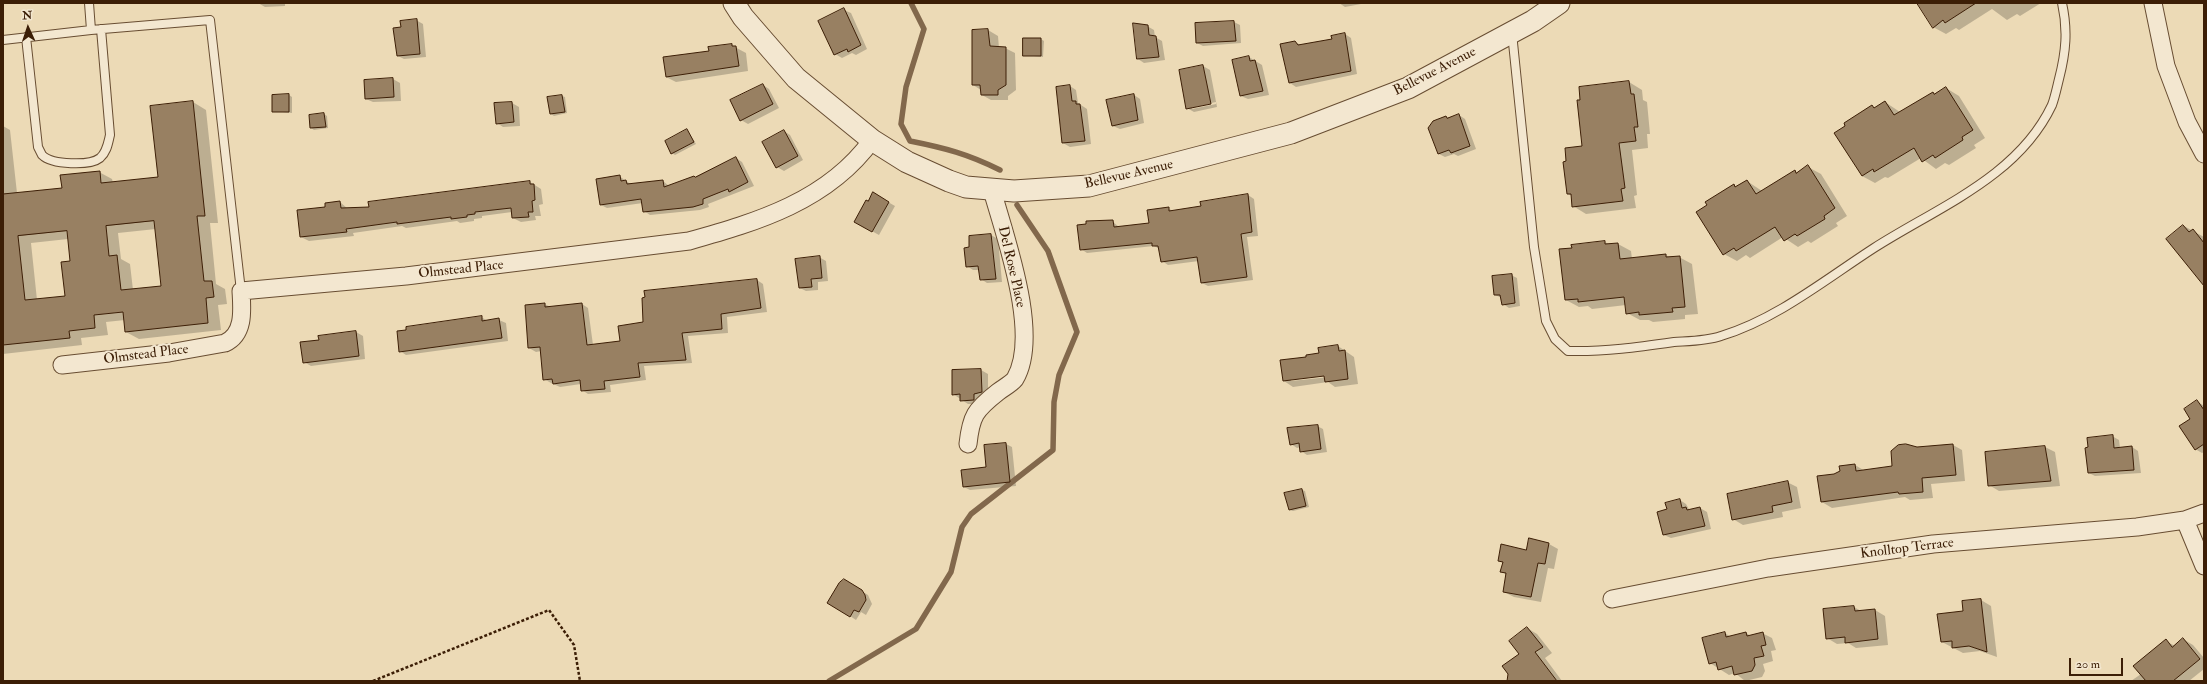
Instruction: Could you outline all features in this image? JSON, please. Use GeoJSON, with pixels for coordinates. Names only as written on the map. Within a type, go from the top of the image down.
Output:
{"type":"FeatureCollection","features":[{"type":"Feature","properties":{"kind":"street","name":"Bellevue Avenue"},"geometry":{"type":"LineString","coordinates":[[734,3],[743,17],[796,78],[872,140],[907,162],[938,177],[966,187],[1014,191],[1089,186],[1291,133],[1408,88],[1512,32],[1559,3]]}},
{"type":"Feature","properties":{"kind":"street"},"geometry":{"type":"LineString","coordinates":[[2153,3],[2166,66],[2187,122],[2204,154]]}},
{"type":"Feature","properties":{"kind":"street","name":"Olmstead Place"},"geometry":{"type":"LineString","coordinates":[[62,365],[169,353],[230,341],[242,322],[241,290],[413,275],[689,241],[723,232],[796,205],[841,174],[861,156],[872,140]]}},
{"type":"Feature","properties":{"kind":"street","name":"Del Rose Place"},"geometry":{"type":"LineString","coordinates":[[968,444],[970,421],[977,410],[1014,381],[1021,366],[1024,344],[1018,285],[992,190]]}},
{"type":"Feature","properties":{"kind":"street","name":"Knolltop Terrace"},"geometry":{"type":"LineString","coordinates":[[1612,599],[1768,568],[1933,544],[2137,526],[2185,520],[2204,512]]}},
{"type":"Feature","properties":{"kind":"street"},"geometry":{"type":"LineString","coordinates":[[2185,520],[2204,566]]}},
{"type":"Feature","properties":{"kind":"lane"},"geometry":{"type":"LineString","coordinates":[[89,3],[91,30]]}},
{"type":"Feature","properties":{"kind":"lane"},"geometry":{"type":"LineString","coordinates":[[1512,32],[1534,247],[1546,321],[1555,339],[1568,351],[1596,352],[1718,337],[1743,329],[1799,297],[1993,175],[2026,145],[2052,104],[2065,54],[2067,25],[2062,3]]}},
{"type":"Feature","properties":{"kind":"lane"},"geometry":{"type":"LineString","coordinates":[[3,40],[101,29],[210,20],[241,290]]}},
{"type":"Feature","properties":{"kind":"lane"},"geometry":{"type":"LineString","coordinates":[[26,37],[38,147],[42,155],[54,161],[71,163],[88,162],[99,158],[106,150],[110,135],[101,29]]}},
{"type":"Feature","properties":{"kind":"path"},"geometry":{"type":"LineString","coordinates":[[373,681],[549,610],[574,645],[580,681]]}},
{"type":"Feature","properties":{"kind":"building"},"geometry":{"type":"Polygon","coordinates":[[[1917,3],[1976,3],[1945,23],[1943,20],[1933,28],[1917,3]]]}},
{"type":"Feature","properties":{"kind":"building"},"geometry":{"type":"Polygon","coordinates":[[[844,8],[861,45],[848,52],[847,49],[834,55],[818,21],[844,8]]]}},
{"type":"Feature","properties":{"kind":"building"},"geometry":{"type":"Polygon","coordinates":[[[417,19],[420,54],[397,56],[393,28],[401,27],[400,21],[417,19]]]}},
{"type":"Feature","properties":{"kind":"building"},"geometry":{"type":"Polygon","coordinates":[[[1234,21],[1236,41],[1196,43],[1195,23],[1234,21]]]}},
{"type":"Feature","properties":{"kind":"building"},"geometry":{"type":"Polygon","coordinates":[[[1133,23],[1148,25],[1149,35],[1156,36],[1159,57],[1137,59],[1133,23]]]}},
{"type":"Feature","properties":{"kind":"building"},"geometry":{"type":"Polygon","coordinates":[[[988,29],[990,46],[1006,47],[1006,85],[998,90],[998,95],[981,95],[980,85],[972,85],[972,30],[988,29]]]}},
{"type":"Feature","properties":{"kind":"building"},"geometry":{"type":"Polygon","coordinates":[[[1345,33],[1351,71],[1289,83],[1280,44],[1295,41],[1298,45],[1332,39],[1331,36],[1345,33]]]}},
{"type":"Feature","properties":{"kind":"building"},"geometry":{"type":"Polygon","coordinates":[[[1023,38],[1041,38],[1041,56],[1023,56],[1023,38]]]}},
{"type":"Feature","properties":{"kind":"building"},"geometry":{"type":"Polygon","coordinates":[[[732,44],[732,46],[736,46],[739,66],[666,77],[663,57],[709,51],[708,47],[732,44]]]}},
{"type":"Feature","properties":{"kind":"building"},"geometry":{"type":"Polygon","coordinates":[[[1249,56],[1250,61],[1255,60],[1263,91],[1240,96],[1232,60],[1249,56]]]}},
{"type":"Feature","properties":{"kind":"building"},"geometry":{"type":"Polygon","coordinates":[[[1203,65],[1211,104],[1186,109],[1179,70],[1203,65]]]}},
{"type":"Feature","properties":{"kind":"building"},"geometry":{"type":"Polygon","coordinates":[[[393,78],[394,97],[365,99],[364,80],[393,78]]]}},
{"type":"Feature","properties":{"kind":"building"},"geometry":{"type":"Polygon","coordinates":[[[1629,81],[1631,94],[1634,94],[1638,127],[1634,127],[1636,141],[1619,143],[1625,188],[1621,189],[1623,201],[1572,207],[1571,194],[1567,194],[1563,162],[1566,161],[1565,148],[1582,146],[1577,100],[1580,100],[1579,87],[1629,81]]]}},
{"type":"Feature","properties":{"kind":"building"},"geometry":{"type":"Polygon","coordinates":[[[763,84],[773,104],[740,121],[730,100],[763,84]]]}},
{"type":"Feature","properties":{"kind":"building"},"geometry":{"type":"Polygon","coordinates":[[[1070,85],[1072,101],[1076,101],[1076,104],[1080,104],[1085,141],[1062,143],[1056,87],[1070,85]]]}},
{"type":"Feature","properties":{"kind":"building"},"geometry":{"type":"Polygon","coordinates":[[[1946,87],[1973,130],[1962,137],[1963,140],[1935,158],[1933,155],[1922,162],[1914,148],[1874,172],[1873,169],[1862,176],[1834,133],[1845,126],[1844,123],[1872,105],[1874,108],[1885,101],[1894,115],[1933,92],[1934,94],[1946,87]]]}},
{"type":"Feature","properties":{"kind":"building"},"geometry":{"type":"Polygon","coordinates":[[[289,94],[289,112],[272,112],[272,95],[289,94]]]}},
{"type":"Feature","properties":{"kind":"building"},"geometry":{"type":"Polygon","coordinates":[[[1134,94],[1138,120],[1112,126],[1106,100],[1134,94]]]}},
{"type":"Feature","properties":{"kind":"building"},"geometry":{"type":"Polygon","coordinates":[[[562,95],[565,112],[550,114],[547,97],[562,95]]]}},
{"type":"Feature","properties":{"kind":"building"},"geometry":{"type":"Polygon","coordinates":[[[193,101],[205,216],[197,216],[204,281],[212,281],[214,297],[206,298],[208,323],[125,332],[123,312],[94,315],[95,328],[69,331],[70,338],[3,345],[3,194],[62,188],[60,175],[100,171],[101,183],[158,177],[150,106],[193,101]],[[154,221],[106,226],[109,256],[117,255],[121,290],[161,286],[154,221]],[[67,231],[18,236],[25,300],[65,296],[61,262],[70,261],[67,231]]]}},
{"type":"Feature","properties":{"kind":"building"},"geometry":{"type":"Polygon","coordinates":[[[512,102],[514,122],[496,124],[494,103],[512,102]]]}},
{"type":"Feature","properties":{"kind":"building"},"geometry":{"type":"Polygon","coordinates":[[[324,113],[326,127],[310,128],[309,115],[324,113]]]}},
{"type":"Feature","properties":{"kind":"building"},"geometry":{"type":"Polygon","coordinates":[[[1459,114],[1470,146],[1451,153],[1449,150],[1438,154],[1428,128],[1433,121],[1446,116],[1447,118],[1459,114]]]}},
{"type":"Feature","properties":{"kind":"building"},"geometry":{"type":"Polygon","coordinates":[[[687,129],[694,142],[671,154],[665,141],[687,129]]]}},
{"type":"Feature","properties":{"kind":"building"},"geometry":{"type":"Polygon","coordinates":[[[784,130],[798,156],[776,168],[762,142],[784,130]]]}},
{"type":"Feature","properties":{"kind":"building"},"geometry":{"type":"Polygon","coordinates":[[[736,157],[748,182],[729,192],[728,189],[703,199],[703,204],[693,207],[643,212],[641,199],[600,205],[596,179],[620,175],[621,181],[626,180],[627,184],[663,180],[664,187],[694,176],[695,177],[736,157]]]}},
{"type":"Feature","properties":{"kind":"building"},"geometry":{"type":"Polygon","coordinates":[[[1808,165],[1835,208],[1824,216],[1825,219],[1797,236],[1795,234],[1784,241],[1775,227],[1736,251],[1734,248],[1723,255],[1696,212],[1707,205],[1705,202],[1734,184],[1735,187],[1747,180],[1756,194],[1795,170],[1796,173],[1808,165]]]}},
{"type":"Feature","properties":{"kind":"building"},"geometry":{"type":"Polygon","coordinates":[[[530,181],[530,184],[534,184],[535,200],[532,201],[533,212],[528,212],[529,217],[512,218],[511,208],[475,212],[475,214],[467,215],[467,217],[451,219],[451,217],[397,224],[397,222],[346,229],[347,232],[300,237],[297,210],[325,207],[325,203],[340,201],[341,208],[369,207],[368,202],[530,181]]]}},
{"type":"Feature","properties":{"kind":"building"},"geometry":{"type":"Polygon","coordinates":[[[873,192],[889,202],[872,232],[854,222],[866,200],[868,201],[873,192]]]}},
{"type":"Feature","properties":{"kind":"building"},"geometry":{"type":"Polygon","coordinates":[[[1248,194],[1252,232],[1241,234],[1247,277],[1201,283],[1197,257],[1161,262],[1158,246],[1152,246],[1152,243],[1080,250],[1077,225],[1086,224],[1086,221],[1113,220],[1114,227],[1149,223],[1147,210],[1169,207],[1169,211],[1201,206],[1200,202],[1248,194]]]}},
{"type":"Feature","properties":{"kind":"building"},"geometry":{"type":"Polygon","coordinates":[[[2183,225],[2189,232],[2193,229],[2204,243],[2204,286],[2166,239],[2183,225]]]}},
{"type":"Feature","properties":{"kind":"building"},"geometry":{"type":"Polygon","coordinates":[[[991,234],[996,279],[980,280],[978,266],[966,267],[964,248],[969,247],[969,236],[991,234]]]}},
{"type":"Feature","properties":{"kind":"building"},"geometry":{"type":"Polygon","coordinates":[[[1605,241],[1605,244],[1618,243],[1620,259],[1666,254],[1666,257],[1680,256],[1685,307],[1672,308],[1673,312],[1639,315],[1639,312],[1626,314],[1624,297],[1578,302],[1578,299],[1565,300],[1559,249],[1572,248],[1571,245],[1605,241]]]}},
{"type":"Feature","properties":{"kind":"building"},"geometry":{"type":"Polygon","coordinates":[[[820,256],[822,278],[811,279],[812,287],[799,288],[795,259],[820,256]]]}},
{"type":"Feature","properties":{"kind":"building"},"geometry":{"type":"Polygon","coordinates":[[[1512,274],[1515,303],[1502,305],[1500,295],[1494,295],[1492,276],[1512,274]]]}},
{"type":"Feature","properties":{"kind":"building"},"geometry":{"type":"Polygon","coordinates":[[[757,279],[761,308],[721,314],[722,329],[682,333],[686,360],[638,363],[640,377],[604,381],[605,389],[581,391],[580,380],[553,384],[552,379],[543,380],[540,347],[528,348],[525,305],[545,303],[545,307],[582,303],[587,345],[620,341],[618,326],[643,322],[642,298],[645,297],[644,291],[757,279]]]}},
{"type":"Feature","properties":{"kind":"building"},"geometry":{"type":"Polygon","coordinates":[[[482,316],[482,321],[499,318],[502,338],[399,352],[397,331],[406,330],[406,327],[482,316]]]}},
{"type":"Feature","properties":{"kind":"building"},"geometry":{"type":"Polygon","coordinates":[[[356,331],[359,356],[303,363],[300,342],[319,340],[318,336],[356,331]]]}},
{"type":"Feature","properties":{"kind":"building"},"geometry":{"type":"Polygon","coordinates":[[[1338,345],[1339,351],[1345,350],[1348,379],[1325,382],[1324,376],[1283,381],[1280,360],[1306,357],[1306,355],[1319,353],[1318,348],[1338,345]]]}},
{"type":"Feature","properties":{"kind":"building"},"geometry":{"type":"Polygon","coordinates":[[[981,369],[982,392],[974,394],[974,400],[960,401],[960,394],[952,395],[952,370],[981,369]]]}},
{"type":"Feature","properties":{"kind":"building"},"geometry":{"type":"Polygon","coordinates":[[[2197,400],[2204,410],[2204,444],[2195,450],[2179,426],[2190,419],[2184,409],[2197,400]]]}},
{"type":"Feature","properties":{"kind":"building"},"geometry":{"type":"Polygon","coordinates":[[[1318,425],[1321,449],[1300,452],[1299,443],[1290,445],[1287,428],[1318,425]]]}},
{"type":"Feature","properties":{"kind":"building"},"geometry":{"type":"Polygon","coordinates":[[[2113,435],[2114,448],[2132,446],[2134,470],[2088,473],[2085,448],[2088,447],[2087,438],[2113,435]]]}},
{"type":"Feature","properties":{"kind":"building"},"geometry":{"type":"Polygon","coordinates":[[[1006,443],[1010,482],[963,487],[961,470],[986,467],[984,445],[1006,443]]]}},
{"type":"Feature","properties":{"kind":"building"},"geometry":{"type":"Polygon","coordinates":[[[1906,444],[1917,447],[1953,444],[1956,475],[1922,478],[1923,492],[1899,494],[1898,492],[1821,502],[1817,476],[1834,474],[1840,471],[1839,466],[1855,464],[1856,471],[1892,466],[1891,451],[1898,445],[1906,444]]]}},
{"type":"Feature","properties":{"kind":"building"},"geometry":{"type":"Polygon","coordinates":[[[2045,446],[2051,481],[1988,486],[1985,452],[2045,446]]]}},
{"type":"Feature","properties":{"kind":"building"},"geometry":{"type":"Polygon","coordinates":[[[1788,481],[1792,502],[1772,506],[1773,512],[1732,520],[1727,494],[1788,481]]]}},
{"type":"Feature","properties":{"kind":"building"},"geometry":{"type":"Polygon","coordinates":[[[1302,489],[1306,506],[1289,510],[1284,493],[1302,489]]]}},
{"type":"Feature","properties":{"kind":"building"},"geometry":{"type":"Polygon","coordinates":[[[1680,499],[1682,508],[1686,507],[1687,510],[1700,507],[1705,526],[1663,535],[1657,512],[1667,509],[1665,503],[1680,499]]]}},
{"type":"Feature","properties":{"kind":"building"},"geometry":{"type":"Polygon","coordinates":[[[1529,538],[1549,543],[1545,564],[1538,563],[1531,597],[1503,592],[1506,573],[1500,572],[1503,562],[1498,561],[1501,544],[1526,550],[1529,538]]]}},
{"type":"Feature","properties":{"kind":"building"},"geometry":{"type":"Polygon","coordinates":[[[844,579],[862,590],[866,600],[859,612],[854,610],[850,617],[827,603],[839,583],[844,579]]]}},
{"type":"Feature","properties":{"kind":"building"},"geometry":{"type":"Polygon","coordinates":[[[1981,599],[1987,652],[1969,646],[1952,648],[1952,641],[1941,642],[1937,614],[1963,611],[1962,601],[1981,599]]]}},
{"type":"Feature","properties":{"kind":"building"},"geometry":{"type":"Polygon","coordinates":[[[1854,606],[1855,611],[1875,609],[1878,639],[1845,643],[1845,637],[1826,639],[1823,609],[1854,606]]]}},
{"type":"Feature","properties":{"kind":"building"},"geometry":{"type":"Polygon","coordinates":[[[1527,627],[1543,647],[1535,652],[1557,681],[1507,681],[1508,674],[1502,666],[1519,654],[1509,641],[1527,627]]]}},
{"type":"Feature","properties":{"kind":"building"},"geometry":{"type":"Polygon","coordinates":[[[1725,632],[1726,637],[1746,632],[1747,636],[1763,632],[1766,645],[1761,646],[1764,656],[1754,658],[1755,665],[1752,671],[1734,675],[1732,666],[1718,670],[1716,662],[1709,664],[1702,638],[1725,632]]]}},
{"type":"Feature","properties":{"kind":"building"},"geometry":{"type":"Polygon","coordinates":[[[2183,638],[2200,659],[2173,681],[2146,681],[2133,666],[2166,639],[2172,647],[2183,638]]]}},
{"type":"Feature","properties":{"kind":"waterway"},"geometry":{"type":"LineString","coordinates":[[911,3],[924,29],[906,87],[901,124],[910,141],[956,152],[1000,170]]}},
{"type":"Feature","properties":{"kind":"waterway"},"geometry":{"type":"LineString","coordinates":[[829,681],[916,629],[951,572],[962,527],[971,514],[1053,450],[1054,402],[1059,375],[1077,332],[1048,251],[1017,205]]}}]}
